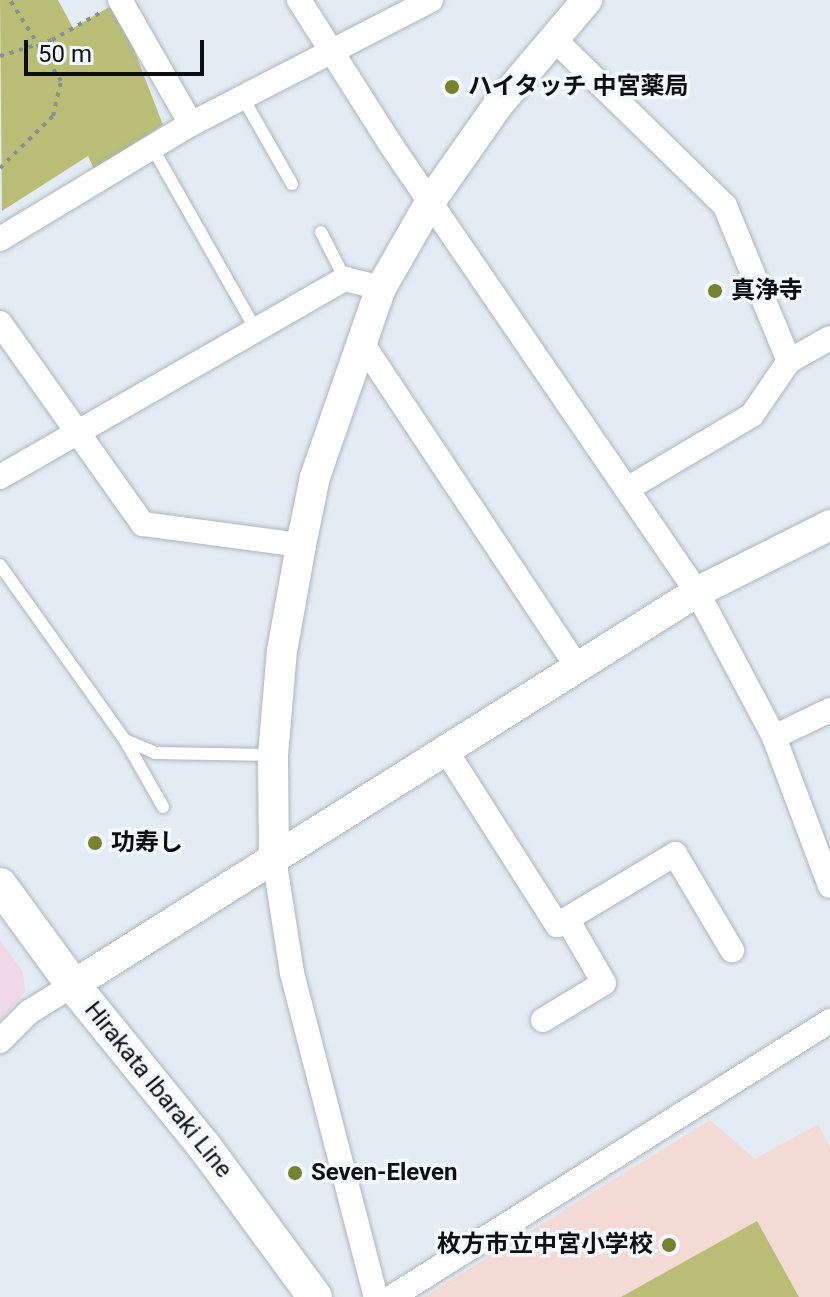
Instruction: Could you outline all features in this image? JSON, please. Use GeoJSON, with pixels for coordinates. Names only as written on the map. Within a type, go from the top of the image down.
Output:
{"type":"FeatureCollection","features":[{"type":"Feature","properties":{"kind":"main road","name":"Hirakata Ibaraki Line"},"geometry":{"type":"LineString","coordinates":[[0,885],[73,985],[204,1146],[315,1297]]}},
{"type":"Feature","properties":{"kind":"street"},"geometry":{"type":"LineString","coordinates":[[121,0],[191,124]]}},
{"type":"Feature","properties":{"kind":"street"},"geometry":{"type":"LineString","coordinates":[[299,0],[329,54],[432,199],[697,592],[774,737],[830,886]]}},
{"type":"Feature","properties":{"kind":"street"},"geometry":{"type":"LineString","coordinates":[[0,239],[191,124],[431,0]]}},
{"type":"Feature","properties":{"kind":"street"},"geometry":{"type":"LineString","coordinates":[[376,1297],[292,973],[274,858],[273,755],[282,651],[315,477],[364,346],[381,288],[432,199],[498,105],[587,0]]}},
{"type":"Feature","properties":{"kind":"street"},"geometry":{"type":"LineString","coordinates":[[553,38],[725,206],[789,361]]}},
{"type":"Feature","properties":{"kind":"street"},"geometry":{"type":"LineString","coordinates":[[0,477],[73,432],[345,279],[381,288]]}},
{"type":"Feature","properties":{"kind":"street"},"geometry":{"type":"LineString","coordinates":[[0,323],[73,432],[143,524],[301,545]]}},
{"type":"Feature","properties":{"kind":"street"},"geometry":{"type":"LineString","coordinates":[[627,489],[752,415],[789,361],[830,338]]}},
{"type":"Feature","properties":{"kind":"street"},"geometry":{"type":"LineString","coordinates":[[364,346],[577,666]]}},
{"type":"Feature","properties":{"kind":"street"},"geometry":{"type":"LineString","coordinates":[[0,1041],[29,1012],[577,666],[697,592],[830,525]]}},
{"type":"Feature","properties":{"kind":"street"},"geometry":{"type":"LineString","coordinates":[[774,737],[830,710]]}},
{"type":"Feature","properties":{"kind":"street"},"geometry":{"type":"LineString","coordinates":[[445,749],[557,925],[675,854],[732,950]]}},
{"type":"Feature","properties":{"kind":"street"},"geometry":{"type":"LineString","coordinates":[[543,1020],[604,983],[567,919]]}},
{"type":"Feature","properties":{"kind":"street"},"geometry":{"type":"LineString","coordinates":[[392,1297],[830,1021]]}},
{"type":"Feature","properties":{"kind":"lane"},"geometry":{"type":"LineString","coordinates":[[243,98],[292,184]]}},
{"type":"Feature","properties":{"kind":"lane"},"geometry":{"type":"LineString","coordinates":[[152,147],[256,330]]}},
{"type":"Feature","properties":{"kind":"lane"},"geometry":{"type":"LineString","coordinates":[[321,232],[345,279]]}},
{"type":"Feature","properties":{"kind":"lane"},"geometry":{"type":"LineString","coordinates":[[0,565],[125,740],[163,807]]}},
{"type":"Feature","properties":{"kind":"lane"},"geometry":{"type":"LineString","coordinates":[[125,740],[155,753],[273,755]]}},
{"type":"Feature","properties":{"kind":"path"},"geometry":{"type":"LineString","coordinates":[[0,168],[53,116],[61,81],[10,0]]}},
{"type":"Feature","properties":{"kind":"path"},"geometry":{"type":"LineString","coordinates":[[0,56],[38,45],[121,0]]}},
{"type":"Feature","properties":{"kind":"shaded area"},"geometry":{"type":"Polygon","coordinates":[[[0,940],[23,972],[25,991],[0,1022],[0,940]]]}},
{"type":"Feature","properties":{"kind":"shaded area","name":"枚方市立中宮小学校"},"geometry":{"type":"Polygon","coordinates":[[[710,1120],[755,1159],[818,1124],[830,1148],[830,1297],[424,1297],[710,1120]]]}},
{"type":"Feature","properties":{"kind":"green space"},"geometry":{"type":"Polygon","coordinates":[[[0,0],[58,0],[73,28],[116,3],[163,125],[94,169],[88,156],[2,211],[0,0]]]}},
{"type":"Feature","properties":{"kind":"green space"},"geometry":{"type":"Polygon","coordinates":[[[757,1221],[799,1297],[621,1297],[757,1221]]]}},
{"type":"Feature","properties":{"kind":"place","name":"ハイタッチ 中宮薬局"},"geometry":{"type":"Point","coordinates":[452,87]}},
{"type":"Feature","properties":{"kind":"place","name":"真浄寺"},"geometry":{"type":"Point","coordinates":[715,291]}},
{"type":"Feature","properties":{"kind":"place","name":"功寿し"},"geometry":{"type":"Point","coordinates":[95,843]}},
{"type":"Feature","properties":{"kind":"place","name":"Seven-Eleven"},"geometry":{"type":"Point","coordinates":[295,1173]}},
{"type":"Feature","properties":{"kind":"place","name":"枚方市立中宮小学校"},"geometry":{"type":"Point","coordinates":[669,1245]}}]}
